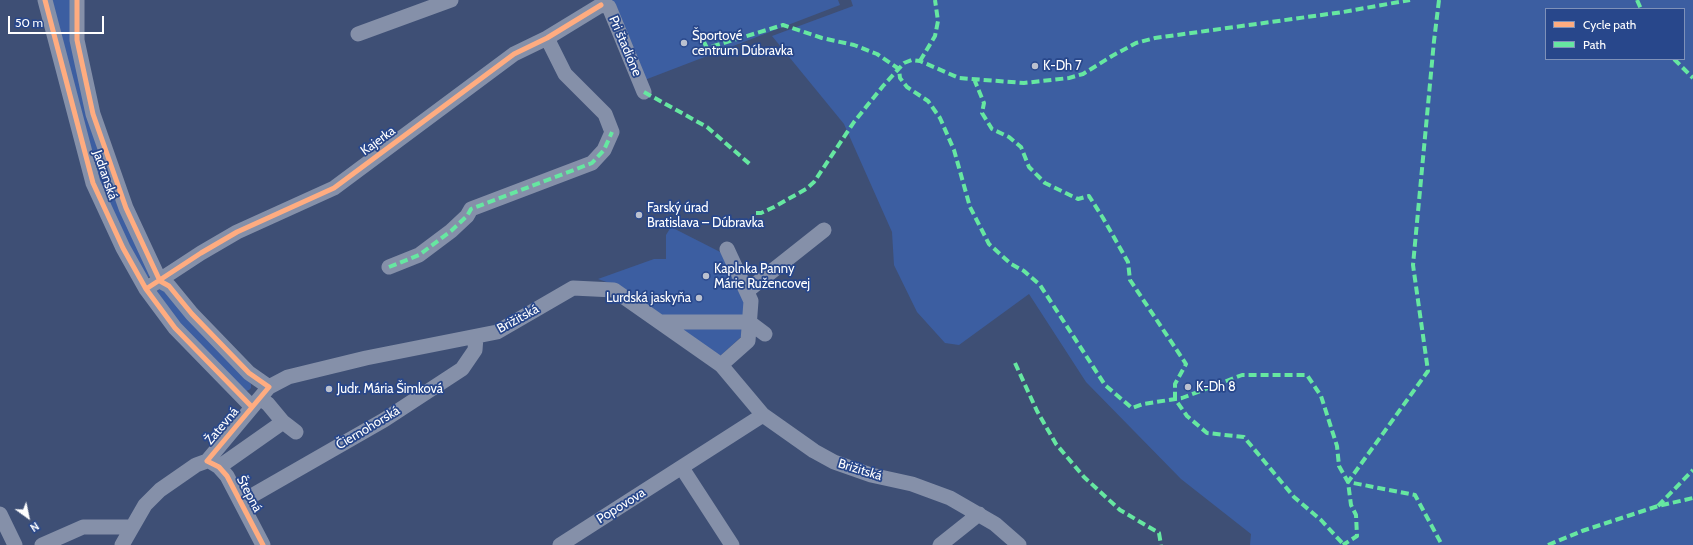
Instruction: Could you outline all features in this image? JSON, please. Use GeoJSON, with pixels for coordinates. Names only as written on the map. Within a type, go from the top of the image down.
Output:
{"type":"FeatureCollection","features":[{"type":"Feature","properties":{"kind":"street","name":"Jadranská"},"geometry":{"type":"LineString","coordinates":[[45,0],[93,183],[123,248],[146,289],[175,328],[260,397]]}},
{"type":"Feature","properties":{"kind":"street","name":"Jadranská"},"geometry":{"type":"LineString","coordinates":[[77,0],[77,40],[93,114],[126,208],[160,281],[169,286],[192,314],[249,373],[260,397]]}},
{"type":"Feature","properties":{"kind":"street"},"geometry":{"type":"LineString","coordinates":[[358,34],[370,22],[451,0]]}},
{"type":"Feature","properties":{"kind":"street","name":"Kajerka"},"geometry":{"type":"LineString","coordinates":[[146,289],[201,252],[237,232],[334,188],[514,54],[547,38],[585,7],[600,3]]}},
{"type":"Feature","properties":{"kind":"street","name":"Pri štadióne"},"geometry":{"type":"LineString","coordinates":[[600,3],[609,7],[644,92]]}},
{"type":"Feature","properties":{"kind":"street"},"geometry":{"type":"LineString","coordinates":[[389,267],[419,255],[451,231],[467,216],[471,209],[592,163],[604,150],[612,132],[605,114],[565,74],[547,38]]}},
{"type":"Feature","properties":{"kind":"street"},"geometry":{"type":"LineString","coordinates":[[747,291],[824,230]]}},
{"type":"Feature","properties":{"kind":"street"},"geometry":{"type":"LineString","coordinates":[[721,365],[748,341],[751,301],[727,249]]}},
{"type":"Feature","properties":{"kind":"street","name":"Brižitská"},"geometry":{"type":"LineString","coordinates":[[260,397],[288,377],[366,358],[496,332],[573,288],[614,290],[721,365],[764,415],[814,451],[834,462],[871,475],[912,484],[950,498],[998,526],[1019,545]]}},
{"type":"Feature","properties":{"kind":"street"},"geometry":{"type":"LineString","coordinates":[[661,322],[749,322],[765,334]]}},
{"type":"Feature","properties":{"kind":"street","name":"Čiernohorská"},"geometry":{"type":"LineString","coordinates":[[241,502],[384,420],[462,369],[475,350],[476,337]]}},
{"type":"Feature","properties":{"kind":"street"},"geometry":{"type":"LineString","coordinates":[[260,397],[283,422],[296,432]]}},
{"type":"Feature","properties":{"kind":"street","name":"Žatevná"},"geometry":{"type":"LineString","coordinates":[[122,545],[145,505],[160,490],[196,465],[213,464],[260,397]]}},
{"type":"Feature","properties":{"kind":"street","name":"Popovova"},"geometry":{"type":"LineString","coordinates":[[560,545],[764,415]]}},
{"type":"Feature","properties":{"kind":"street"},"geometry":{"type":"LineString","coordinates":[[213,464],[283,422]]}},
{"type":"Feature","properties":{"kind":"street","name":"Štepná"},"geometry":{"type":"LineString","coordinates":[[213,464],[227,476],[263,545]]}},
{"type":"Feature","properties":{"kind":"street"},"geometry":{"type":"LineString","coordinates":[[682,468],[732,545]]}},
{"type":"Feature","properties":{"kind":"street"},"geometry":{"type":"LineString","coordinates":[[0,514],[15,545]]}},
{"type":"Feature","properties":{"kind":"street"},"geometry":{"type":"LineString","coordinates":[[940,545],[978,514]]}},
{"type":"Feature","properties":{"kind":"street"},"geometry":{"type":"LineString","coordinates":[[42,545],[83,527],[132,527]]}},
{"type":"Feature","properties":{"kind":"shaded area"},"geometry":{"type":"Polygon","coordinates":[[[52,0],[73,0],[73,41],[150,276],[148,277],[146,276],[129,245],[99,180],[52,0]]]}},
{"type":"Feature","properties":{"kind":"shaded area","name":"Športové centrum Dúbravka"},"geometry":{"type":"Polygon","coordinates":[[[610,0],[838,0],[840,5],[642,81],[610,0]]]}},
{"type":"Feature","properties":{"kind":"shaded area"},"geometry":{"type":"Polygon","coordinates":[[[851,0],[1693,0],[1693,545],[1250,545],[1251,534],[1181,479],[1086,382],[1029,294],[959,345],[945,343],[917,312],[894,265],[892,232],[844,124],[772,36],[853,6],[851,0]]]}},
{"type":"Feature","properties":{"kind":"shaded area"},"geometry":{"type":"Polygon","coordinates":[[[671,227],[728,256],[746,301],[741,337],[720,356],[615,285],[598,279],[654,259],[666,259],[666,235],[671,227]]]}},
{"type":"Feature","properties":{"kind":"shaded area"},"geometry":{"type":"Polygon","coordinates":[[[161,288],[251,384],[251,388],[249,390],[246,391],[174,318],[156,292],[161,288]]]}},
{"type":"Feature","properties":{"kind":"marked path"},"geometry":{"type":"LineString","coordinates":[[920,61],[935,36],[938,21],[935,0]]}},
{"type":"Feature","properties":{"kind":"marked path"},"geometry":{"type":"LineString","coordinates":[[756,213],[761,213],[774,207],[806,189],[814,182],[854,122],[904,63],[912,60],[920,61],[959,78],[1024,83],[1069,78],[1083,74],[1136,43],[1155,38],[1343,12],[1410,0]]}},
{"type":"Feature","properties":{"kind":"marked path"},"geometry":{"type":"LineString","coordinates":[[1439,0],[1413,265],[1428,371],[1348,482],[1415,495],[1442,545]]}},
{"type":"Feature","properties":{"kind":"marked path"},"geometry":{"type":"LineString","coordinates":[[1637,0],[1641,8]]}},
{"type":"Feature","properties":{"kind":"marked path"},"geometry":{"type":"LineString","coordinates":[[704,42],[707,48],[783,25],[822,38],[854,45],[877,54],[899,69],[900,78],[907,87],[928,101],[940,118],[954,150],[970,207],[989,244],[1011,264],[1024,271],[1040,285],[1105,385],[1132,408],[1143,404],[1182,398],[1242,375],[1307,375],[1321,396],[1337,446],[1339,466],[1348,482],[1351,505],[1356,515],[1357,536],[1343,545]]}},
{"type":"Feature","properties":{"kind":"marked path"},"geometry":{"type":"LineString","coordinates":[[1675,60],[1693,78]]}},
{"type":"Feature","properties":{"kind":"marked path"},"geometry":{"type":"LineString","coordinates":[[974,79],[984,103],[982,113],[992,129],[1009,137],[1021,147],[1029,167],[1045,183],[1078,199],[1089,196],[1103,218],[1128,262],[1130,280],[1186,364],[1175,384],[1175,399],[1187,416],[1207,433],[1244,437],[1294,497],[1321,520],[1344,545]]}},
{"type":"Feature","properties":{"kind":"marked path"},"geometry":{"type":"LineString","coordinates":[[644,92],[707,127],[752,166]]}},
{"type":"Feature","properties":{"kind":"marked path"},"geometry":{"type":"LineString","coordinates":[[389,267],[419,255],[451,231],[467,216],[471,209],[592,163],[604,150],[612,132]]}},
{"type":"Feature","properties":{"kind":"marked path"},"geometry":{"type":"LineString","coordinates":[[1015,363],[1037,411],[1056,444],[1084,477],[1120,510],[1159,533],[1161,545]]}},
{"type":"Feature","properties":{"kind":"marked path"},"geometry":{"type":"LineString","coordinates":[[1658,506],[1693,470]]}},
{"type":"Feature","properties":{"kind":"marked path"},"geometry":{"type":"LineString","coordinates":[[1548,545],[1582,531],[1658,506],[1693,498]]}},
{"type":"Feature","properties":{"kind":"cycle path"},"geometry":{"type":"LineString","coordinates":[[45,0],[93,183],[123,248],[146,289],[175,328],[252,407]]}},
{"type":"Feature","properties":{"kind":"cycle path"},"geometry":{"type":"LineString","coordinates":[[77,0],[77,40],[93,114],[126,208],[160,281],[169,286],[192,314],[249,373],[269,387],[207,461],[219,467],[227,476],[263,545]]}},
{"type":"Feature","properties":{"kind":"cycle path"},"geometry":{"type":"LineString","coordinates":[[146,289],[201,253],[237,232],[334,188],[514,54],[547,38],[601,5]]}},
{"type":"Feature","properties":{"kind":"place","name":"Športové centrum Dúbravka"},"geometry":{"type":"Point","coordinates":[684,43]}},
{"type":"Feature","properties":{"kind":"place","name":"K-Dh 7"},"geometry":{"type":"Point","coordinates":[1035,66]}},
{"type":"Feature","properties":{"kind":"place","name":"Farský úrad Bratislava – Dúbravka"},"geometry":{"type":"Point","coordinates":[639,215]}},
{"type":"Feature","properties":{"kind":"place","name":"Kaplnka Panny Márie Ružencovej"},"geometry":{"type":"Point","coordinates":[706,276]}},
{"type":"Feature","properties":{"kind":"place","name":"Lurdská jaskyňa"},"geometry":{"type":"Point","coordinates":[699,298]}},
{"type":"Feature","properties":{"kind":"place","name":"K-Dh 8"},"geometry":{"type":"Point","coordinates":[1188,387]}},
{"type":"Feature","properties":{"kind":"place","name":"Judr. Mária Šimková"},"geometry":{"type":"Point","coordinates":[329,389]}}]}
